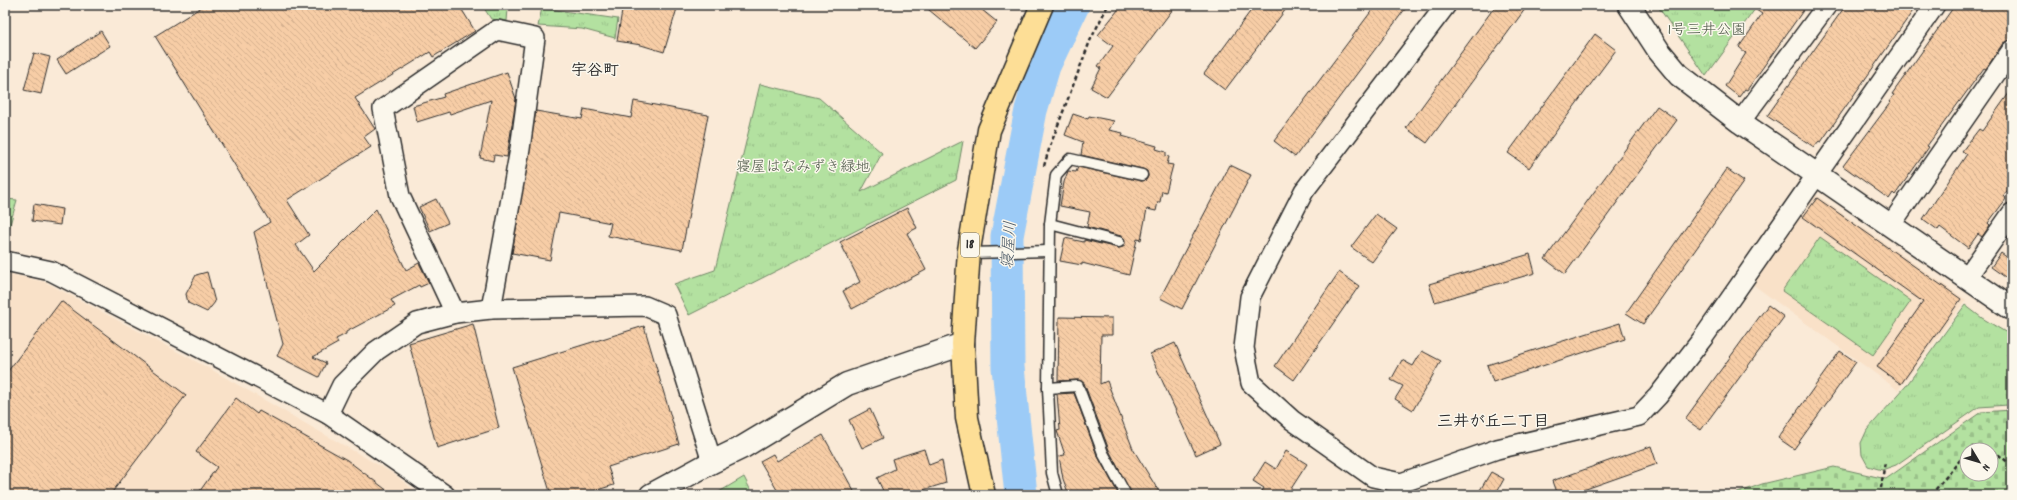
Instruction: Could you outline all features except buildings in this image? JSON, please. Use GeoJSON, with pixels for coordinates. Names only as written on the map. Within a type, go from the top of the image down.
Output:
{"type":"FeatureCollection","features":[{"type":"Feature","properties":{"kind":"main road","name":"18"},"geometry":{"type":"LineString","coordinates":[[984,495],[967,418],[963,344],[969,253],[989,130],[1042,5]]}},
{"type":"Feature","properties":{"kind":"street"},"geometry":{"type":"LineString","coordinates":[[1446,5],[1304,191],[1250,297],[1244,348],[1251,383],[1292,420],[1373,477],[1401,483],[1497,449],[1639,416],[1658,396],[1703,338],[1935,5]]}},
{"type":"Feature","properties":{"kind":"street"},"geometry":{"type":"LineString","coordinates":[[1630,5],[1659,51],[1680,75],[1740,122],[2012,309]]}},
{"type":"Feature","properties":{"kind":"street"},"geometry":{"type":"LineString","coordinates":[[1740,122],[1827,5]]}},
{"type":"Feature","properties":{"kind":"street"},"geometry":{"type":"LineString","coordinates":[[455,313],[400,196],[383,109],[497,30],[535,38],[520,149],[491,309]]}},
{"type":"Feature","properties":{"kind":"street"},"geometry":{"type":"LineString","coordinates":[[1890,226],[2012,50]]}},
{"type":"Feature","properties":{"kind":"street"},"geometry":{"type":"LineString","coordinates":[[1967,277],[2012,213]]}},
{"type":"Feature","properties":{"kind":"street"},"geometry":{"type":"LineString","coordinates":[[5,261],[51,271],[328,414],[446,495]]}},
{"type":"Feature","properties":{"kind":"street"},"geometry":{"type":"LineString","coordinates":[[328,414],[342,385],[376,350],[417,323],[455,313],[491,309],[644,306],[666,315],[712,462]]}},
{"type":"Feature","properties":{"kind":"street"},"geometry":{"type":"LineString","coordinates":[[651,495],[743,447],[847,384],[963,344]]}},
{"type":"Feature","properties":{"kind":"lane"},"geometry":{"type":"LineString","coordinates":[[1058,495],[1052,473],[1048,388],[1050,224],[1056,175],[1070,159],[1142,176]]}},
{"type":"Feature","properties":{"kind":"lane"},"geometry":{"type":"LineString","coordinates":[[1050,224],[1119,242]]}},
{"type":"Feature","properties":{"kind":"lane"},"geometry":{"type":"LineString","coordinates":[[969,253],[1049,251]]}},
{"type":"Feature","properties":{"kind":"lane"},"geometry":{"type":"LineString","coordinates":[[1048,388],[1078,386],[1104,453],[1126,495]]}},
{"type":"Feature","properties":{"kind":"path"},"geometry":{"type":"LineString","coordinates":[[1931,495],[1971,447],[1981,447],[1993,450],[2012,466]]}},
{"type":"Feature","properties":{"kind":"path"},"geometry":{"type":"LineString","coordinates":[[1880,495],[1884,460]]}},
{"type":"Feature","properties":{"kind":"shaded area"},"geometry":{"type":"Polygon","coordinates":[[[1812,192],[1966,300],[1898,390],[1748,281],[1812,192]]]}},
{"type":"Feature","properties":{"kind":"shaded area"},"geometry":{"type":"Polygon","coordinates":[[[5,273],[45,282],[212,370],[394,474],[420,495],[5,495],[5,273]]]}},
{"type":"Feature","properties":{"kind":"green space"},"geometry":{"type":"Polygon","coordinates":[[[482,5],[506,5],[508,9],[507,21],[491,19],[482,5]]]}},
{"type":"Feature","properties":{"kind":"green space","name":"1号三井公園"},"geometry":{"type":"Polygon","coordinates":[[[1657,5],[1758,5],[1706,76],[1657,5]]]}},
{"type":"Feature","properties":{"kind":"green space"},"geometry":{"type":"Polygon","coordinates":[[[542,8],[618,19],[615,38],[582,29],[538,26],[542,8]]]}},
{"type":"Feature","properties":{"kind":"green space","name":"寝屋はなみずき緑地"},"geometry":{"type":"Polygon","coordinates":[[[760,84],[819,98],[882,153],[861,192],[963,141],[956,180],[689,315],[674,284],[715,270],[760,84]]]}},
{"type":"Feature","properties":{"kind":"green space"},"geometry":{"type":"Polygon","coordinates":[[[5,199],[17,200],[5,242],[5,199]]]}},
{"type":"Feature","properties":{"kind":"green space"},"geometry":{"type":"Polygon","coordinates":[[[1820,237],[1911,301],[1873,355],[1782,291],[1820,237]]]}},
{"type":"Feature","properties":{"kind":"green space"},"geometry":{"type":"Polygon","coordinates":[[[1965,305],[1982,318],[2012,336],[2012,402],[2008,405],[1979,407],[1896,465],[1882,470],[1868,466],[1862,455],[1861,443],[1867,430],[1906,386],[1965,305]]]}},
{"type":"Feature","properties":{"kind":"green space"},"geometry":{"type":"Polygon","coordinates":[[[2012,410],[2012,495],[1732,495],[1762,484],[1834,467],[1886,479],[1981,412],[2012,410]]]}},
{"type":"Feature","properties":{"kind":"green space"},"geometry":{"type":"Polygon","coordinates":[[[744,477],[753,495],[714,495],[744,477]]]}},
{"type":"Feature","properties":{"kind":"waterway","name":"寝屋川"},"geometry":{"type":"LineString","coordinates":[[1021,495],[1008,367],[1007,236],[1031,110],[1044,66],[1073,5]]}},
{"type":"Feature","properties":{"kind":"district","name":"宇谷町"},"geometry":{"type":"Point","coordinates":[595,71]}},
{"type":"Feature","properties":{"kind":"district","name":"三井が丘二丁目"},"geometry":{"type":"Point","coordinates":[1493,422]}}]}
